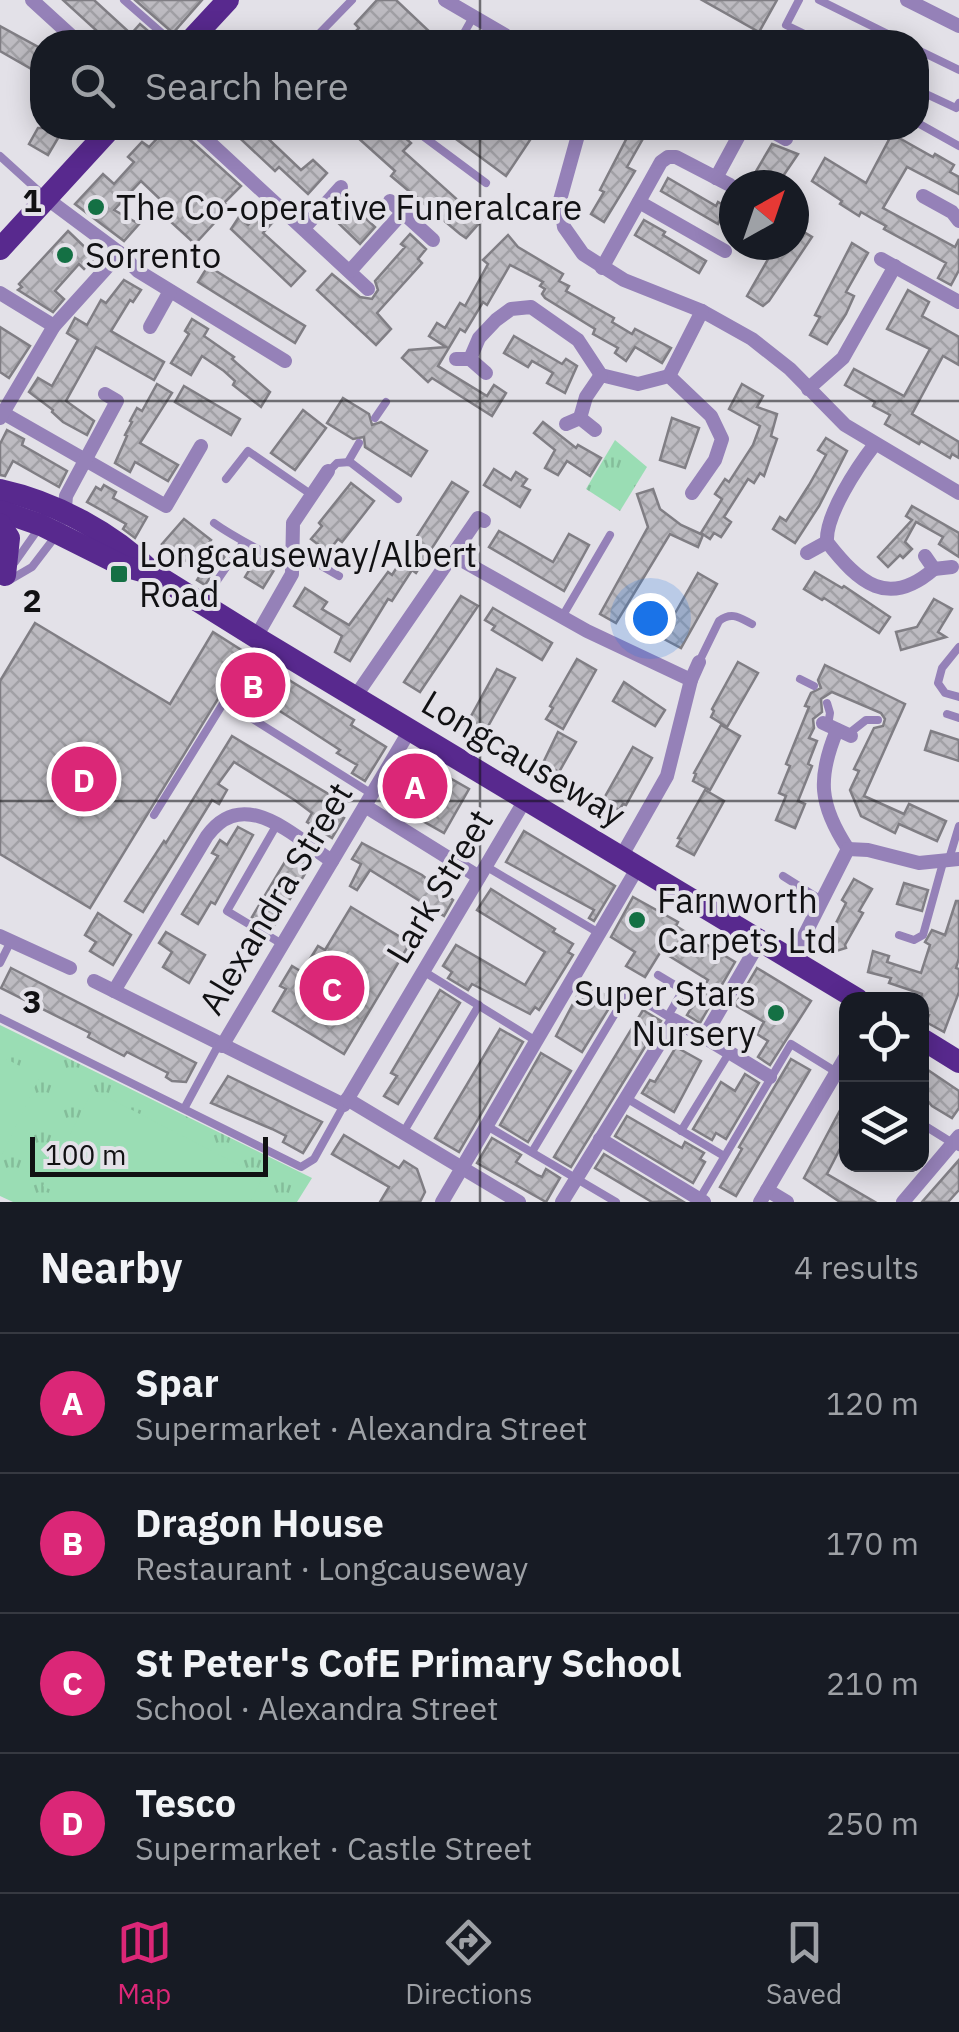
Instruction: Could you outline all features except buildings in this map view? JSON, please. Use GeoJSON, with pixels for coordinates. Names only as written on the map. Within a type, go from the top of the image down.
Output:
{"type":"FeatureCollection","features":[{"type":"Feature","properties":{"kind":"main road"},"geometry":{"type":"LineString","coordinates":[[200,30],[228,0]]}},
{"type":"Feature","properties":{"kind":"main road"},"geometry":{"type":"LineString","coordinates":[[0,249],[101,140]]}},
{"type":"Feature","properties":{"kind":"main road","name":"Longcauseway"},"geometry":{"type":"LineString","coordinates":[[0,490],[131,551],[156,575],[843,992]]}},
{"type":"Feature","properties":{"kind":"main road","name":"Longcauseway"},"geometry":{"type":"LineString","coordinates":[[0,511],[56,515]]}},
{"type":"Feature","properties":{"kind":"main road"},"geometry":{"type":"LineString","coordinates":[[0,524],[9,538],[2,580]]}},
{"type":"Feature","properties":{"kind":"main road"},"geometry":{"type":"LineString","coordinates":[[929,1042],[957,1053]]}},
{"type":"Feature","properties":{"kind":"street"},"geometry":{"type":"LineString","coordinates":[[32,0],[65,30]]}},
{"type":"Feature","properties":{"kind":"street"},"geometry":{"type":"LineString","coordinates":[[445,0],[496,30]]}},
{"type":"Feature","properties":{"kind":"street"},"geometry":{"type":"LineString","coordinates":[[907,0],[959,26]]}},
{"type":"Feature","properties":{"kind":"street"},"geometry":{"type":"LineString","coordinates":[[207,140],[368,289]]}},
{"type":"Feature","properties":{"kind":"street"},"geometry":{"type":"LineString","coordinates":[[576,140],[562,186],[561,213],[572,242],[602,268],[702,311],[774,354],[826,410],[959,493]]}},
{"type":"Feature","properties":{"kind":"street"},"geometry":{"type":"LineString","coordinates":[[602,268],[661,162],[676,157],[723,182],[739,140]]}},
{"type":"Feature","properties":{"kind":"street"},"geometry":{"type":"LineString","coordinates":[[304,228],[341,187]]}},
{"type":"Feature","properties":{"kind":"street"},"geometry":{"type":"LineString","coordinates":[[922,196],[952,212],[959,221]]}},
{"type":"Feature","properties":{"kind":"street"},"geometry":{"type":"LineString","coordinates":[[46,198],[138,271],[285,361]]}},
{"type":"Feature","properties":{"kind":"street"},"geometry":{"type":"LineString","coordinates":[[390,201],[433,240]]}},
{"type":"Feature","properties":{"kind":"street"},"geometry":{"type":"LineString","coordinates":[[639,202],[719,249]]}},
{"type":"Feature","properties":{"kind":"street"},"geometry":{"type":"LineString","coordinates":[[350,271],[403,212]]}},
{"type":"Feature","properties":{"kind":"street"},"geometry":{"type":"LineString","coordinates":[[120,253],[54,326],[2,416],[166,506],[200,446]]}},
{"type":"Feature","properties":{"kind":"street"},"geometry":{"type":"LineString","coordinates":[[808,388],[843,358],[888,263],[959,302]]}},
{"type":"Feature","properties":{"kind":"street"},"geometry":{"type":"LineString","coordinates":[[150,327],[170,290]]}},
{"type":"Feature","properties":{"kind":"street"},"geometry":{"type":"LineString","coordinates":[[0,294],[54,326]]}},
{"type":"Feature","properties":{"kind":"street"},"geometry":{"type":"LineString","coordinates":[[486,373],[463,359],[496,320],[511,309],[530,308],[578,340],[601,375],[638,384],[669,376],[702,311]]}},
{"type":"Feature","properties":{"kind":"street"},"geometry":{"type":"LineString","coordinates":[[595,430],[573,421],[601,375]]}},
{"type":"Feature","properties":{"kind":"street"},"geometry":{"type":"LineString","coordinates":[[669,376],[711,416],[722,439],[715,460],[688,494]]}},
{"type":"Feature","properties":{"kind":"street"},"geometry":{"type":"LineString","coordinates":[[56,515],[117,402],[106,394]]}},
{"type":"Feature","properties":{"kind":"street"},"geometry":{"type":"LineString","coordinates":[[826,542],[846,488],[875,444]]}},
{"type":"Feature","properties":{"kind":"street"},"geometry":{"type":"LineString","coordinates":[[259,638],[293,565],[293,523],[328,472]]}},
{"type":"Feature","properties":{"kind":"street"},"geometry":{"type":"LineString","coordinates":[[356,697],[478,518],[484,521]]}},
{"type":"Feature","properties":{"kind":"street"},"geometry":{"type":"LineString","coordinates":[[807,553],[826,542]]}},
{"type":"Feature","properties":{"kind":"street"},"geometry":{"type":"LineString","coordinates":[[826,542],[860,578],[881,589],[902,590],[930,562],[952,567]]}},
{"type":"Feature","properties":{"kind":"street"},"geometry":{"type":"LineString","coordinates":[[454,556],[562,617],[691,680]]}},
{"type":"Feature","properties":{"kind":"street"},"geometry":{"type":"LineString","coordinates":[[442,1202],[599,933],[667,776],[699,662]]}},
{"type":"Feature","properties":{"kind":"street","name":"Alexandra Street"},"geometry":{"type":"LineString","coordinates":[[221,1045],[410,730]]}},
{"type":"Feature","properties":{"kind":"street"},"geometry":{"type":"LineString","coordinates":[[837,730],[826,759],[823,788],[828,816],[848,849]]}},
{"type":"Feature","properties":{"kind":"street"},"geometry":{"type":"LineString","coordinates":[[368,800],[483,872]]}},
{"type":"Feature","properties":{"kind":"street","name":"Lark Street"},"geometry":{"type":"LineString","coordinates":[[345,1102],[526,800]]}},
{"type":"Feature","properties":{"kind":"street"},"geometry":{"type":"LineString","coordinates":[[114,991],[213,827],[232,814],[252,813],[332,860]]}},
{"type":"Feature","properties":{"kind":"street"},"geometry":{"type":"LineString","coordinates":[[848,849],[919,863],[951,859]]}},
{"type":"Feature","properties":{"kind":"street"},"geometry":{"type":"LineString","coordinates":[[792,960],[848,849]]}},
{"type":"Feature","properties":{"kind":"street"},"geometry":{"type":"LineString","coordinates":[[6,938],[70,968]]}},
{"type":"Feature","properties":{"kind":"street"},"geometry":{"type":"LineString","coordinates":[[704,1038],[760,941]]}},
{"type":"Feature","properties":{"kind":"street"},"geometry":{"type":"LineString","coordinates":[[94,981],[345,1102],[519,1202]]}},
{"type":"Feature","properties":{"kind":"street"},"geometry":{"type":"LineString","coordinates":[[562,1202],[671,1018],[770,1077]]}},
{"type":"Feature","properties":{"kind":"street"},"geometry":{"type":"LineString","coordinates":[[786,1202],[764,1196],[839,1080]]}},
{"type":"Feature","properties":{"kind":"street"},"geometry":{"type":"LineString","coordinates":[[600,1139],[700,1201]]}},
{"type":"Feature","properties":{"kind":"street"},"geometry":{"type":"LineString","coordinates":[[903,1202],[957,1142]]}},
{"type":"Feature","properties":{"kind":"lane"},"geometry":{"type":"LineString","coordinates":[[124,0],[158,30]]}},
{"type":"Feature","properties":{"kind":"lane"},"geometry":{"type":"LineString","coordinates":[[323,30],[352,0]]}},
{"type":"Feature","properties":{"kind":"lane"},"geometry":{"type":"LineString","coordinates":[[796,30],[786,25],[799,0]]}},
{"type":"Feature","properties":{"kind":"lane"},"geometry":{"type":"LineString","coordinates":[[819,0],[880,30]]}},
{"type":"Feature","properties":{"kind":"lane"},"geometry":{"type":"LineString","coordinates":[[466,30],[473,17]]}},
{"type":"Feature","properties":{"kind":"lane"},"geometry":{"type":"LineString","coordinates":[[929,55],[959,70]]}},
{"type":"Feature","properties":{"kind":"lane"},"geometry":{"type":"LineString","coordinates":[[929,95],[956,108],[959,103]]}},
{"type":"Feature","properties":{"kind":"lane"},"geometry":{"type":"LineString","coordinates":[[929,129],[959,146]]}},
{"type":"Feature","properties":{"kind":"lane"},"geometry":{"type":"LineString","coordinates":[[428,140],[486,183]]}},
{"type":"Feature","properties":{"kind":"lane"},"geometry":{"type":"LineString","coordinates":[[0,156],[46,198]]}},
{"type":"Feature","properties":{"kind":"lane"},"geometry":{"type":"LineString","coordinates":[[375,418],[386,402]]}},
{"type":"Feature","properties":{"kind":"lane"},"geometry":{"type":"LineString","coordinates":[[348,462],[359,443]]}},
{"type":"Feature","properties":{"kind":"lane"},"geometry":{"type":"LineString","coordinates":[[226,478],[248,450],[312,495]]}},
{"type":"Feature","properties":{"kind":"lane"},"geometry":{"type":"LineString","coordinates":[[328,472],[337,463],[348,462],[398,499]]}},
{"type":"Feature","properties":{"kind":"lane"},"geometry":{"type":"LineString","coordinates":[[2,580],[56,515]]}},
{"type":"Feature","properties":{"kind":"lane"},"geometry":{"type":"LineString","coordinates":[[2,580],[22,575],[56,515]]}},
{"type":"Feature","properties":{"kind":"lane"},"geometry":{"type":"LineString","coordinates":[[214,523],[243,543],[293,565],[313,561],[339,576]]}},
{"type":"Feature","properties":{"kind":"lane"},"geometry":{"type":"LineString","coordinates":[[562,617],[610,535]]}},
{"type":"Feature","properties":{"kind":"lane"},"geometry":{"type":"LineString","coordinates":[[203,601],[243,543]]}},
{"type":"Feature","properties":{"kind":"lane"},"geometry":{"type":"LineString","coordinates":[[699,662],[726,616],[734,615],[752,624]]}},
{"type":"Feature","properties":{"kind":"lane"},"geometry":{"type":"LineString","coordinates":[[154,814],[259,638]]}},
{"type":"Feature","properties":{"kind":"lane"},"geometry":{"type":"LineString","coordinates":[[959,647],[942,668],[938,683],[945,692],[959,697]]}},
{"type":"Feature","properties":{"kind":"lane"},"geometry":{"type":"LineString","coordinates":[[800,679],[814,686]]}},
{"type":"Feature","properties":{"kind":"lane"},"geometry":{"type":"LineString","coordinates":[[224,701],[368,800]]}},
{"type":"Feature","properties":{"kind":"lane"},"geometry":{"type":"LineString","coordinates":[[827,703],[837,730],[878,720]]}},
{"type":"Feature","properties":{"kind":"lane"},"geometry":{"type":"LineString","coordinates":[[948,714],[959,718]]}},
{"type":"Feature","properties":{"kind":"lane"},"geometry":{"type":"LineString","coordinates":[[276,826],[227,911],[282,944]]}},
{"type":"Feature","properties":{"kind":"lane"},"geometry":{"type":"LineString","coordinates":[[899,935],[914,940],[922,935],[951,859],[959,826]]}},
{"type":"Feature","properties":{"kind":"lane"},"geometry":{"type":"LineString","coordinates":[[483,872],[599,933]]}},
{"type":"Feature","properties":{"kind":"lane"},"geometry":{"type":"LineString","coordinates":[[782,876],[821,900]]}},
{"type":"Feature","properties":{"kind":"lane"},"geometry":{"type":"LineString","coordinates":[[0,963],[6,938]]}},
{"type":"Feature","properties":{"kind":"lane"},"geometry":{"type":"LineString","coordinates":[[424,971],[536,1041]]}},
{"type":"Feature","properties":{"kind":"lane"},"geometry":{"type":"LineString","coordinates":[[532,1152],[628,992],[671,1018],[683,990],[658,976]]}},
{"type":"Feature","properties":{"kind":"lane"},"geometry":{"type":"LineString","coordinates":[[404,1133],[479,1005]]}},
{"type":"Feature","properties":{"kind":"lane"},"geometry":{"type":"LineString","coordinates":[[0,1018],[185,1108],[221,1045]]}},
{"type":"Feature","properties":{"kind":"lane"},"geometry":{"type":"LineString","coordinates":[[700,1201],[791,1044],[839,1073]]}},
{"type":"Feature","properties":{"kind":"lane"},"geometry":{"type":"LineString","coordinates":[[681,1130],[729,1053]]}},
{"type":"Feature","properties":{"kind":"lane"},"geometry":{"type":"LineString","coordinates":[[626,1098],[724,1156]]}},
{"type":"Feature","properties":{"kind":"lane","name":"Lark Street"},"geometry":{"type":"LineString","coordinates":[[185,1108],[301,1167],[314,1159],[345,1102]]}},
{"type":"Feature","properties":{"kind":"lane"},"geometry":{"type":"LineString","coordinates":[[487,1126],[616,1202]]}},
{"type":"Feature","properties":{"kind":"lane"},"geometry":{"type":"LineString","coordinates":[[929,1128],[957,1142]]}},
{"type":"Feature","properties":{"kind":"green space"},"geometry":{"type":"Polygon","coordinates":[[[615,440],[647,467],[620,511],[586,489],[615,440]]]}},
{"type":"Feature","properties":{"kind":"green space"},"geometry":{"type":"Polygon","coordinates":[[[0,1025],[312,1178],[297,1202],[13,1202],[0,1196],[0,1025]]]}},
{"type":"Feature","properties":{"kind":"green space"},"geometry":{"type":"Polygon","coordinates":[[[0,1056],[40,1076],[0,1159],[0,1056]]]}},
{"type":"Feature","properties":{"kind":"green space"},"geometry":{"type":"Polygon","coordinates":[[[93,1090],[263,1177],[250,1202],[75,1202],[43,1186],[93,1090]]]}},
{"type":"Feature","properties":{"kind":"place","name":"The Co-operative Funeralcare"},"geometry":{"type":"Point","coordinates":[96,207]}},
{"type":"Feature","properties":{"kind":"place","name":"Sorrento"},"geometry":{"type":"Point","coordinates":[65,255]}},
{"type":"Feature","properties":{"kind":"place","name":"Longcauseway/Albert Road"},"geometry":{"type":"Point","coordinates":[119,574]}},
{"type":"Feature","properties":{"kind":"place","name":"Dragon House"},"geometry":{"type":"Point","coordinates":[253,685]}},
{"type":"Feature","properties":{"kind":"place","name":"Tesco"},"geometry":{"type":"Point","coordinates":[84,779]}},
{"type":"Feature","properties":{"kind":"place","name":"Spar"},"geometry":{"type":"Point","coordinates":[415,786]}},
{"type":"Feature","properties":{"kind":"place","name":"Farnworth Carpets Ltd"},"geometry":{"type":"Point","coordinates":[637,920]}},
{"type":"Feature","properties":{"kind":"place","name":"St Peter's CofE Primary School"},"geometry":{"type":"Point","coordinates":[332,988]}},
{"type":"Feature","properties":{"kind":"place","name":"Super Stars Nursery"},"geometry":{"type":"Point","coordinates":[776,1013]}}]}
